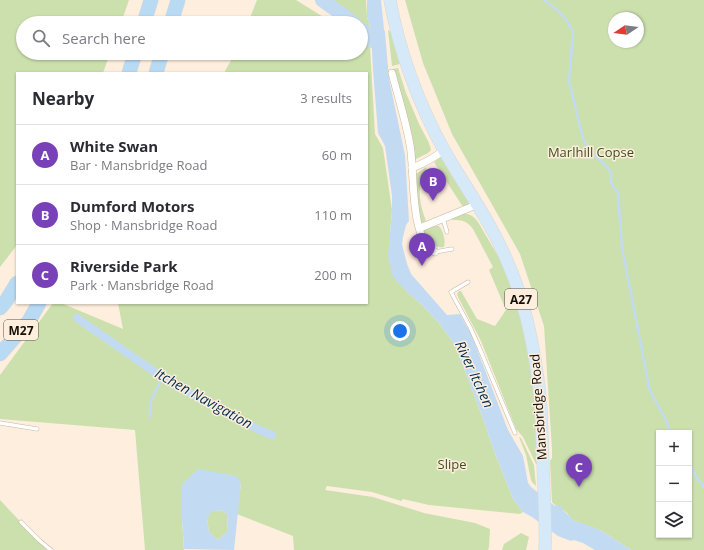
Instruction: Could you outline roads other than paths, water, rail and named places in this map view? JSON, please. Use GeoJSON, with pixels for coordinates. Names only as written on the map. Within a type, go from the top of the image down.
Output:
{"type":"FeatureCollection","features":[{"type":"Feature","properties":{"kind":"highway"},"geometry":{"type":"LineString","coordinates":[[146,16],[152,0]]}},
{"type":"Feature","properties":{"kind":"highway"},"geometry":{"type":"LineString","coordinates":[[173,16],[178,0]]}},
{"type":"Feature","properties":{"kind":"highway"},"geometry":{"type":"LineString","coordinates":[[129,72],[133,60]]}},
{"type":"Feature","properties":{"kind":"highway"},"geometry":{"type":"LineString","coordinates":[[156,72],[160,60]]}},
{"type":"Feature","properties":{"kind":"highway","name":"M27"},"geometry":{"type":"LineString","coordinates":[[0,308],[16,285]]}},
{"type":"Feature","properties":{"kind":"highway","name":"M27"},"geometry":{"type":"LineString","coordinates":[[0,354],[29,321],[38,304]]}},
{"type":"Feature","properties":{"kind":"main road","name":"Mansbridge Road"},"geometry":{"type":"LineString","coordinates":[[390,0],[399,39],[413,81],[429,119],[444,150],[495,236],[517,283],[533,345],[540,397],[545,545]]}},
{"type":"Feature","properties":{"kind":"street"},"geometry":{"type":"LineString","coordinates":[[392,74],[411,147],[415,212],[424,241],[428,247],[436,252]]}},
{"type":"Feature","properties":{"kind":"street"},"geometry":{"type":"LineString","coordinates":[[412,168],[426,163],[444,150]]}},
{"type":"Feature","properties":{"kind":"street"},"geometry":{"type":"LineString","coordinates":[[420,228],[476,205]]}},
{"type":"Feature","properties":{"kind":"lane"},"geometry":{"type":"LineString","coordinates":[[443,219],[447,232]]}},
{"type":"Feature","properties":{"kind":"lane"},"geometry":{"type":"LineString","coordinates":[[436,252],[452,249]]}},
{"type":"Feature","properties":{"kind":"lane"},"geometry":{"type":"LineString","coordinates":[[468,282],[451,292],[480,347],[515,433]]}},
{"type":"Feature","properties":{"kind":"lane"},"geometry":{"type":"LineString","coordinates":[[0,423],[37,429]]}},
{"type":"Feature","properties":{"kind":"lane"},"geometry":{"type":"LineString","coordinates":[[21,522],[51,550]]}},
{"type":"Feature","properties":{"kind":"water","name":"River Itchen"},"geometry":{"type":"Polygon","coordinates":[[[367,0],[381,0],[389,79],[405,155],[409,221],[406,225],[402,244],[411,274],[447,315],[460,314],[472,336],[508,430],[523,456],[528,483],[531,487],[555,506],[561,506],[572,520],[602,531],[631,550],[595,550],[583,543],[574,540],[571,541],[558,536],[523,512],[513,499],[455,345],[439,323],[393,277],[388,256],[392,196],[385,146],[378,133],[371,30],[367,16],[367,0]]]}},
{"type":"Feature","properties":{"kind":"water"},"geometry":{"type":"Polygon","coordinates":[[[198,469],[236,476],[241,483],[234,550],[184,549],[182,484],[198,469]],[[221,510],[211,512],[207,519],[209,532],[218,540],[228,531],[227,514],[221,510]]]}},
{"type":"Feature","properties":{"kind":"waterway"},"geometry":{"type":"LineString","coordinates":[[322,0],[344,16]]}},
{"type":"Feature","properties":{"kind":"waterway"},"geometry":{"type":"LineString","coordinates":[[544,0],[562,15],[569,24],[573,34],[569,81],[583,139],[588,149],[611,172],[611,183],[618,193],[622,248],[650,391],[666,420],[669,430]]}},
{"type":"Feature","properties":{"kind":"waterway"},"geometry":{"type":"LineString","coordinates":[[368,36],[378,45]]}},
{"type":"Feature","properties":{"kind":"waterway","name":"Itchen Navigation"},"geometry":{"type":"LineString","coordinates":[[77,318],[169,382],[257,429],[272,435]]}},
{"type":"Feature","properties":{"kind":"waterway"},"geometry":{"type":"LineString","coordinates":[[150,417],[151,401],[162,378]]}},
{"type":"Feature","properties":{"kind":"waterway"},"geometry":{"type":"LineString","coordinates":[[690,466],[704,487]]}},
{"type":"Feature","properties":{"kind":"place","name":"Dumford Motors"},"geometry":{"type":"Point","coordinates":[433,201]}},
{"type":"Feature","properties":{"kind":"place","name":"White Swan"},"geometry":{"type":"Point","coordinates":[422,266]}},
{"type":"Feature","properties":{"kind":"place","name":"Riverside Park"},"geometry":{"type":"Point","coordinates":[579,487]}},
{"type":"Feature","properties":{"kind":"park label","name":"Marlhill Copse"},"geometry":{"type":"Point","coordinates":[591,152]}},
{"type":"Feature","properties":{"kind":"park label","name":"Slipe"},"geometry":{"type":"Point","coordinates":[452,464]}}]}
